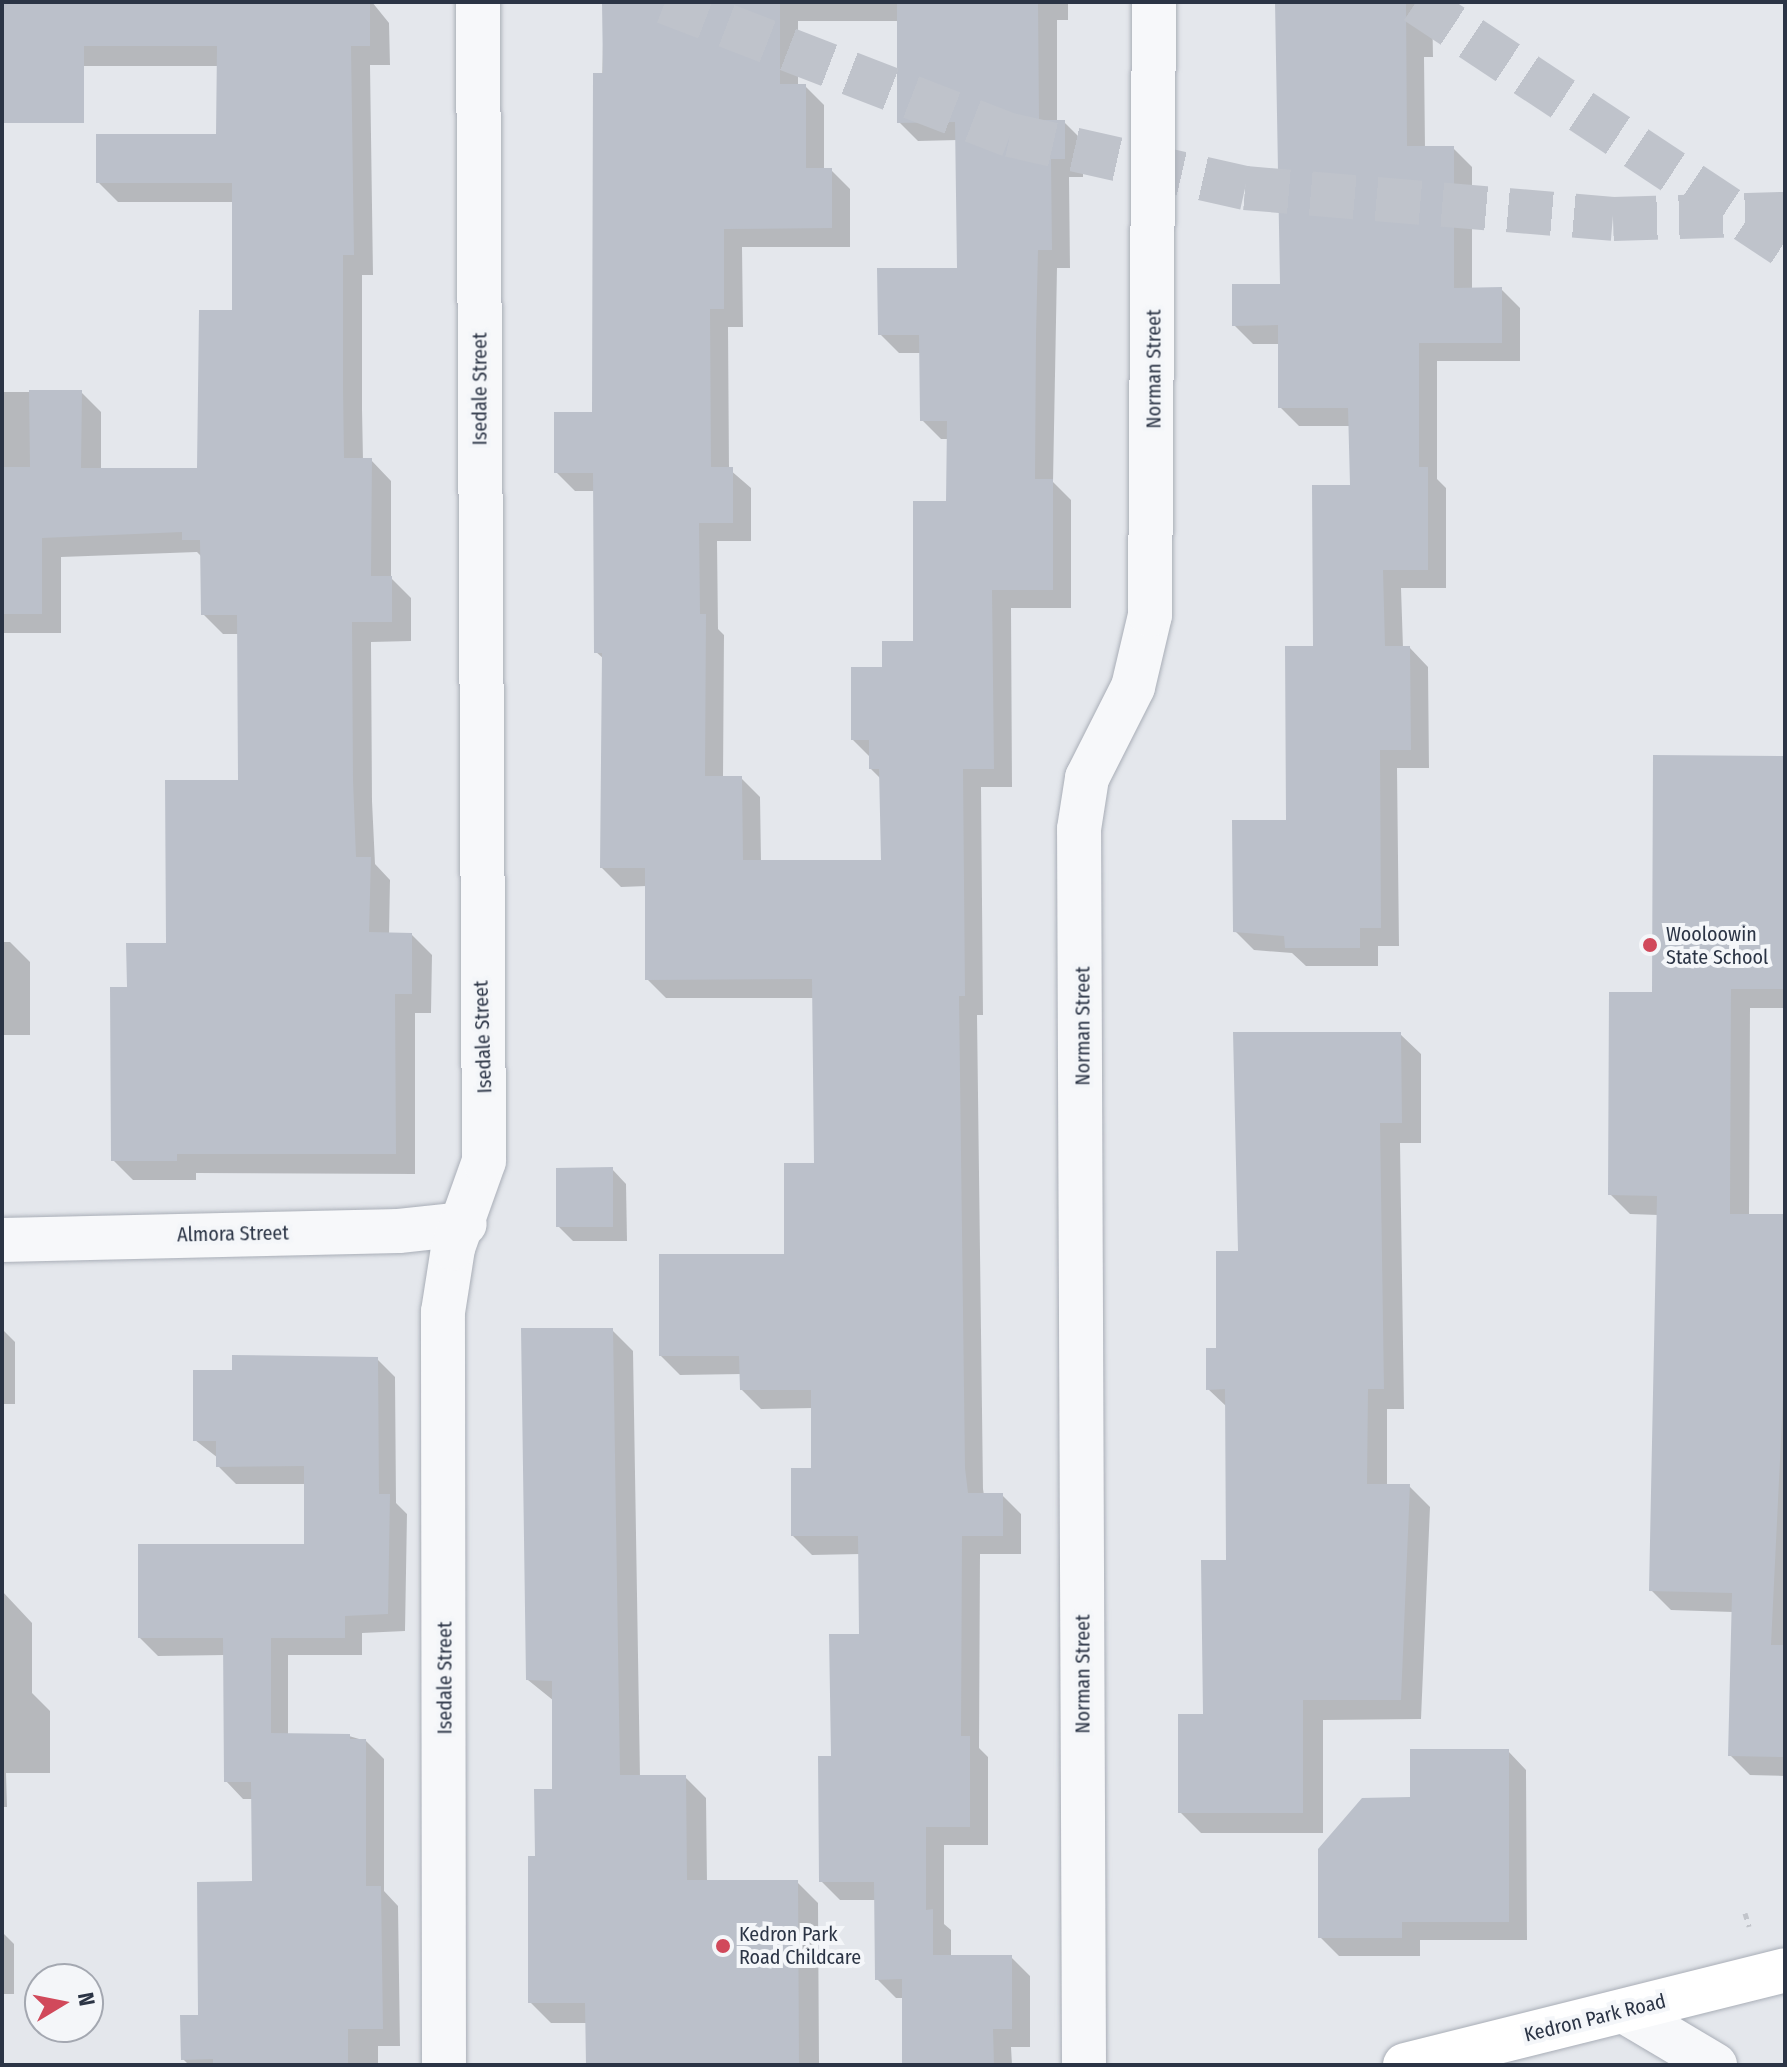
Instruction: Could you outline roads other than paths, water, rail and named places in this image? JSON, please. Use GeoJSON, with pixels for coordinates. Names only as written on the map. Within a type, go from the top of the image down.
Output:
{"type":"FeatureCollection","features":[{"type":"Feature","properties":{"kind":"main road","name":"Kedron Park Road"},"geometry":{"type":"LineString","coordinates":[[1405,2065],[1785,1970]]}},
{"type":"Feature","properties":{"kind":"street","name":"Isedale Street"},"geometry":{"type":"LineString","coordinates":[[444,2065],[443,1312],[449,1265],[484,1161],[485,1111],[478,2]]}},
{"type":"Feature","properties":{"kind":"street","name":"Norman Street"},"geometry":{"type":"LineString","coordinates":[[1084,2065],[1079,829],[1087,778],[1133,687],[1150,615],[1154,2]]}},
{"type":"Feature","properties":{"kind":"street","name":"Almora Street"},"geometry":{"type":"LineString","coordinates":[[2,1240],[399,1231],[465,1224]]}},
{"type":"Feature","properties":{"kind":"street"},"geometry":{"type":"LineString","coordinates":[[1624,2011],[1715,2065]]}},
{"type":"Feature","properties":{"kind":"tunnel"},"geometry":{"type":"LineString","coordinates":[[665,2],[1010,135],[1245,188],[1613,219],[1785,214]]}},
{"type":"Feature","properties":{"kind":"tunnel"},"geometry":{"type":"LineString","coordinates":[[1416,2],[1785,246]]}},
{"type":"Feature","properties":{"kind":"place","name":"Wooloowin State School"},"geometry":{"type":"Point","coordinates":[1650,945]}},
{"type":"Feature","properties":{"kind":"place","name":"Kedron Park Road Childcare"},"geometry":{"type":"Point","coordinates":[723,1946]}}]}
